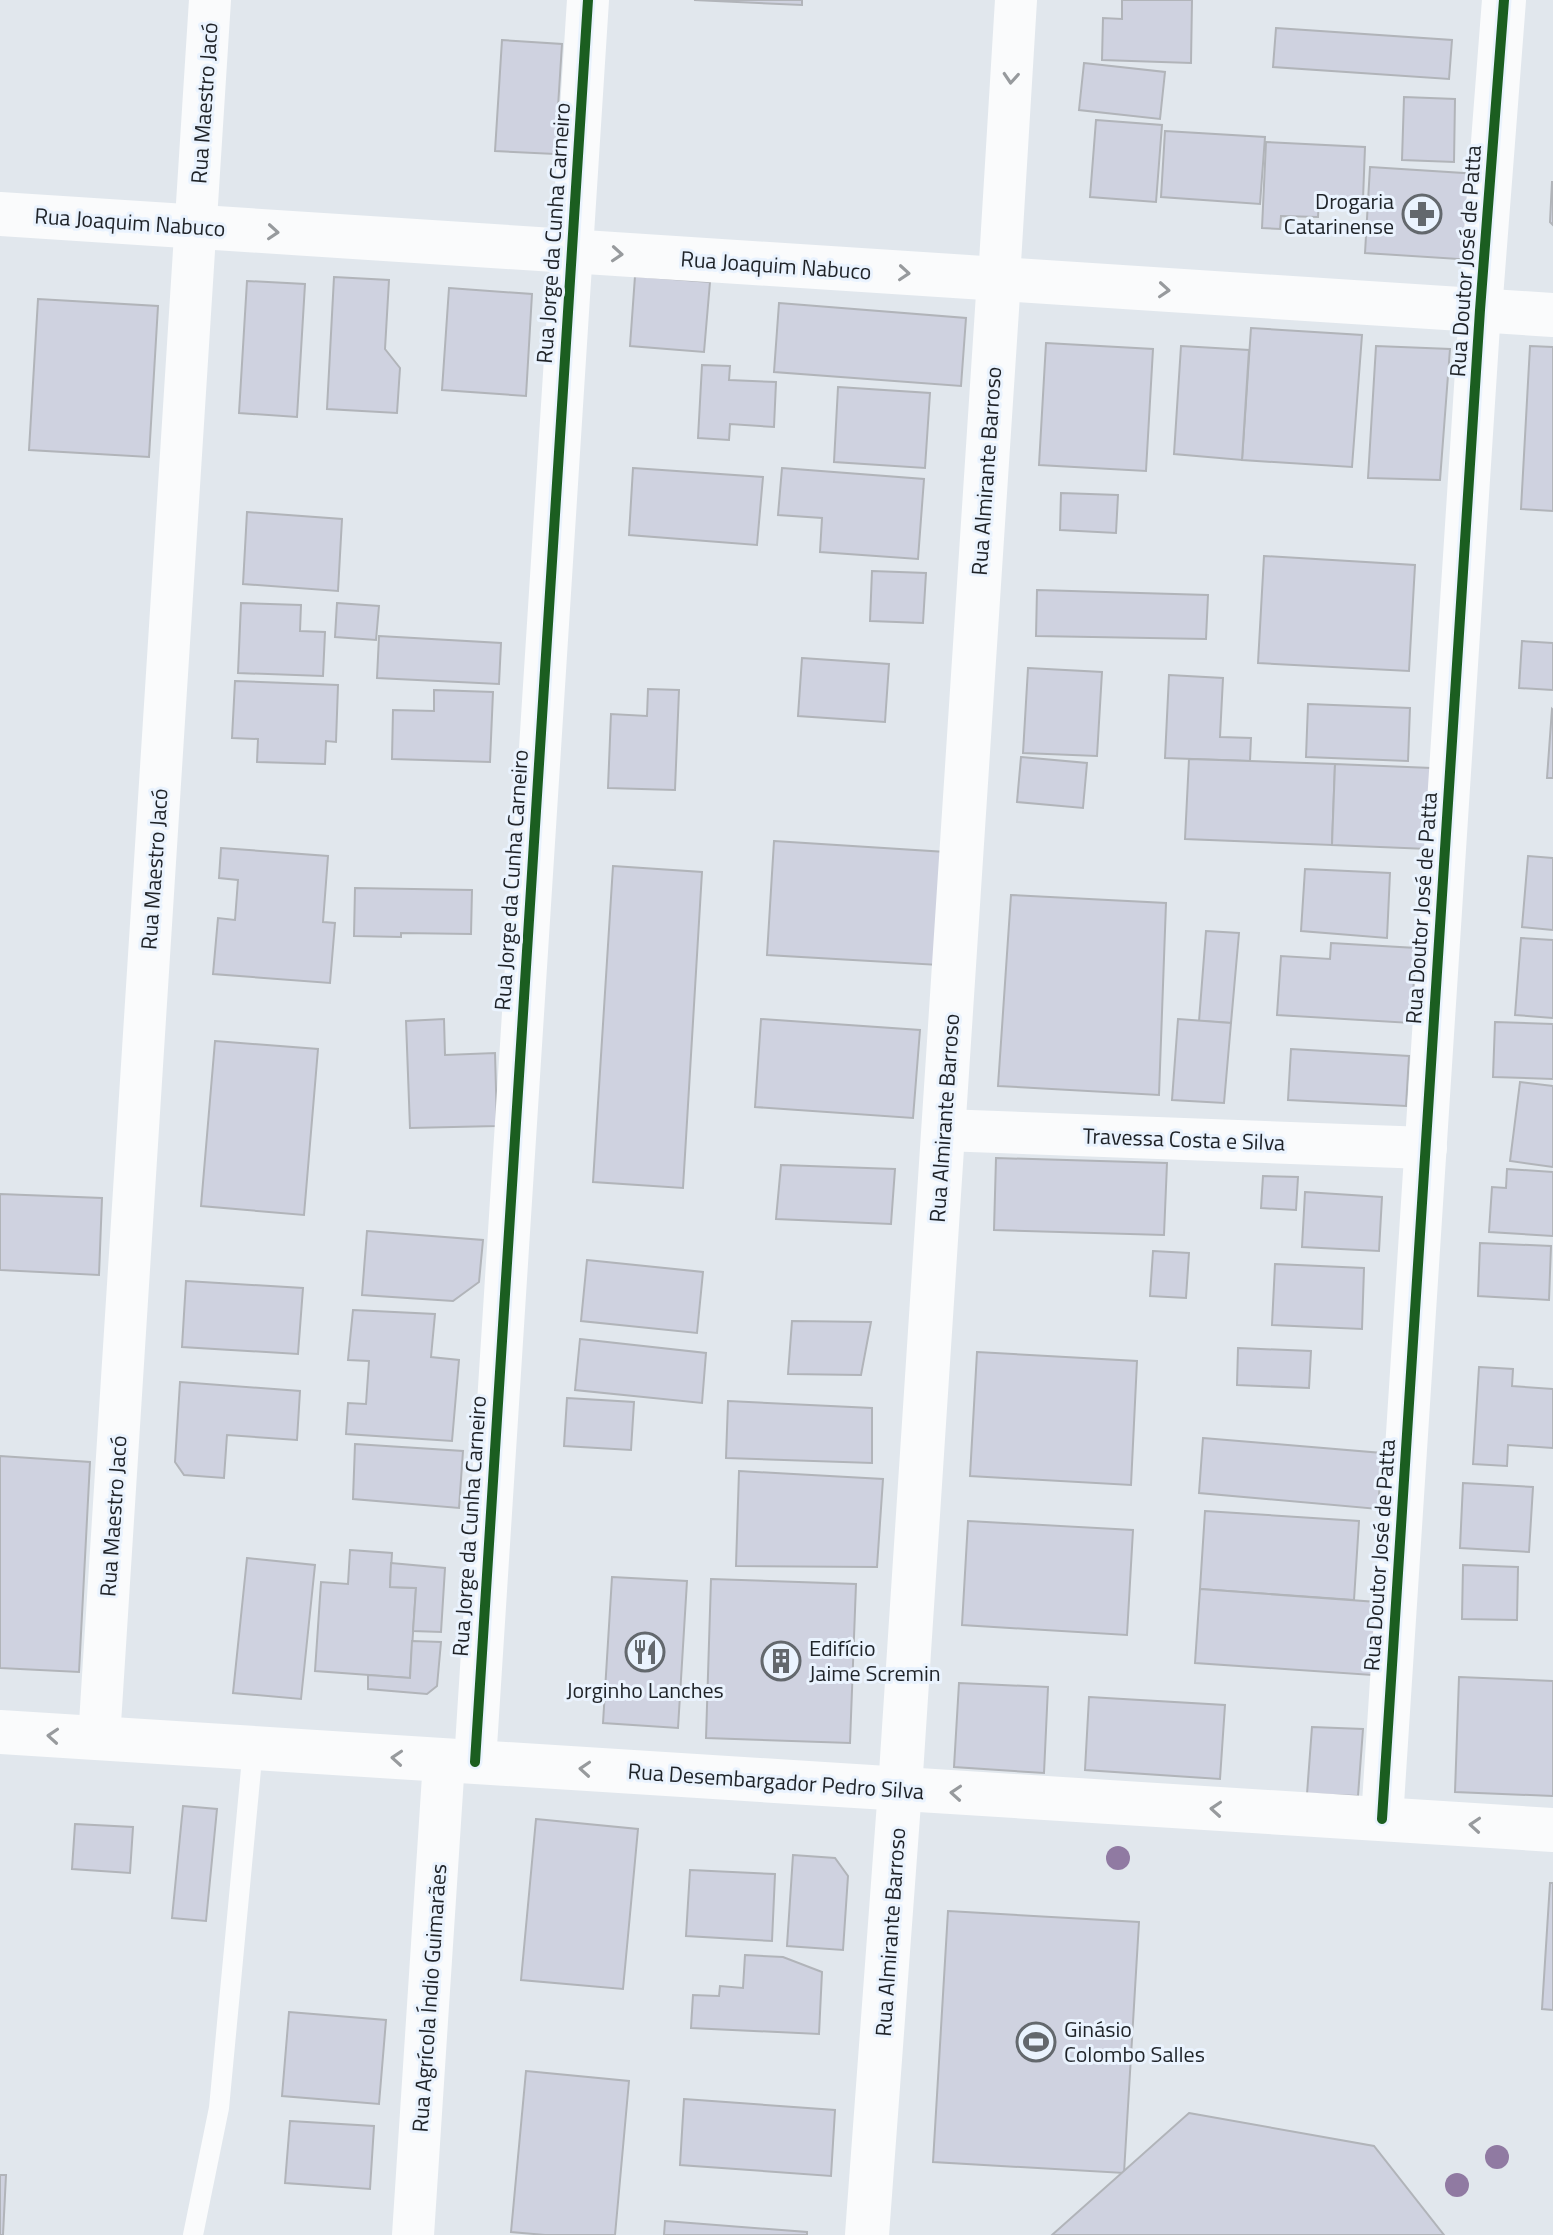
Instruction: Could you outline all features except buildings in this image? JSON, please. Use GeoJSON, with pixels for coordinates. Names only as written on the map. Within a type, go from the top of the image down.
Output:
{"type":"FeatureCollection","features":[{"type":"Feature","properties":{"kind":"main road","name":"Rua Doutor José de Patta"},"geometry":{"type":"LineString","coordinates":[[1480,310],[1504,0]]}},
{"type":"Feature","properties":{"kind":"main road","name":"Rua Joaquim Nabuco"},"geometry":{"type":"LineString","coordinates":[[0,214],[1553,315]]}},
{"type":"Feature","properties":{"kind":"main road","name":"Rua Almirante Barroso"},"geometry":{"type":"LineString","coordinates":[[867,2235],[900,1789],[999,279]]}},
{"type":"Feature","properties":{"kind":"main road","name":"Rua Desembargador Pedro Silva"},"geometry":{"type":"LineString","coordinates":[[0,1732],[1553,1830]]}},
{"type":"Feature","properties":{"kind":"street","name":"Rua Maestro Jacó"},"geometry":{"type":"LineString","coordinates":[[99,1739],[210,0]]}},
{"type":"Feature","properties":{"kind":"street","name":"Rua Jorge da Cunha Carneiro"},"geometry":{"type":"LineString","coordinates":[[460,1761],[588,0]]}},
{"type":"Feature","properties":{"kind":"street","name":"Rua Almirante Barroso"},"geometry":{"type":"LineString","coordinates":[[999,279],[1016,0]]}},
{"type":"Feature","properties":{"kind":"street","name":"Rua Doutor José de Patta"},"geometry":{"type":"LineString","coordinates":[[1382,1819],[1480,310]]}},
{"type":"Feature","properties":{"kind":"street","name":"Travessa Costa e Silva"},"geometry":{"type":"LineString","coordinates":[[943,1130],[1426,1148]]}},
{"type":"Feature","properties":{"kind":"street","name":"Rua Agrícola Índio Guimarães"},"geometry":{"type":"LineString","coordinates":[[413,2235],[460,1761]]}},
{"type":"Feature","properties":{"kind":"lane"},"geometry":{"type":"LineString","coordinates":[[193,2235],[219,2108],[253,1748]]}},
{"type":"Feature","properties":{"kind":"cycle path"},"geometry":{"type":"LineString","coordinates":[[475,1762],[588,0]]}},
{"type":"Feature","properties":{"kind":"cycle path"},"geometry":{"type":"LineString","coordinates":[[1382,1819],[1480,310],[1504,0]]}},
{"type":"Feature","properties":{"kind":"place","name":"Drogaria Catarinense"},"geometry":{"type":"Point","coordinates":[1422,214]}},
{"type":"Feature","properties":{"kind":"place","name":"Jorginho Lanches"},"geometry":{"type":"Point","coordinates":[645,1652]}},
{"type":"Feature","properties":{"kind":"place","name":"Edifício Jaime Scremin"},"geometry":{"type":"Point","coordinates":[781,1661]}},
{"type":"Feature","properties":{"kind":"place","name":"Ginásio Colombo Salles"},"geometry":{"type":"Point","coordinates":[1036,2042]}}]}
